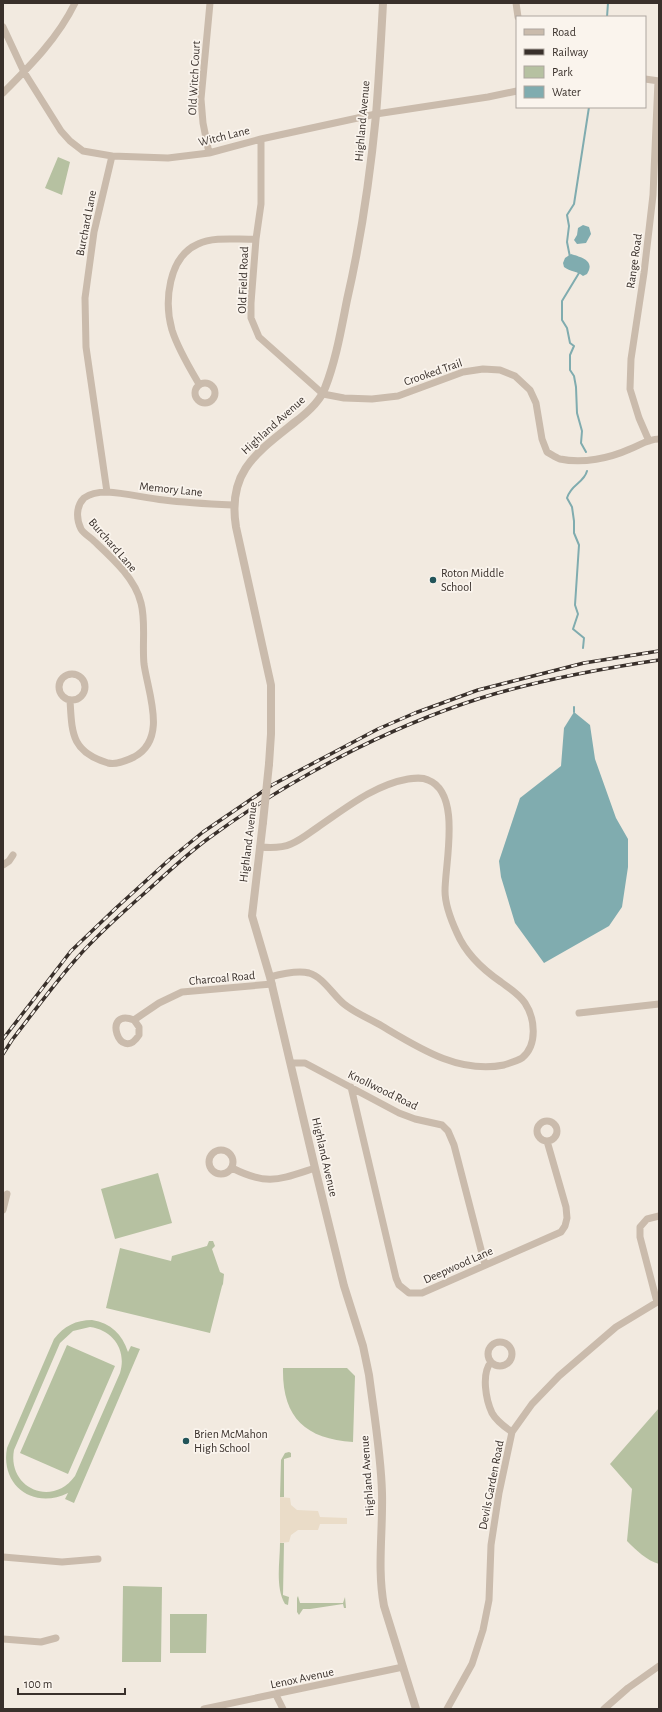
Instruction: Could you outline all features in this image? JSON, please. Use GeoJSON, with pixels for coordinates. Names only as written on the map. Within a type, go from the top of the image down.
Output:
{"type":"FeatureCollection","features":[{"type":"Feature","properties":{"kind":"street"},"geometry":{"type":"LineString","coordinates":[[3,93],[48,46],[69,16],[75,3]]}},
{"type":"Feature","properties":{"kind":"street","name":"Old Witch Court"},"geometry":{"type":"LineString","coordinates":[[209,153],[203,123],[201,99],[210,3]]}},
{"type":"Feature","properties":{"kind":"street","name":"Highland Avenue"},"geometry":{"type":"LineString","coordinates":[[383,3],[376,114],[369,178],[356,258],[331,370],[323,394],[310,410],[252,458],[240,479],[233,505],[236,528],[271,685],[271,734],[252,916],[271,981],[344,1286],[363,1346],[369,1374],[382,1491],[380,1569],[382,1593],[384,1606],[416,1709]]}},
{"type":"Feature","properties":{"kind":"street"},"geometry":{"type":"LineString","coordinates":[[516,3],[518,16]]}},
{"type":"Feature","properties":{"kind":"street","name":"Witch Lane"},"geometry":{"type":"LineString","coordinates":[[3,27],[24,72],[61,132],[83,151],[112,156],[168,158],[209,153],[261,138],[376,114],[488,97],[516,91]]}},
{"type":"Feature","properties":{"kind":"street"},"geometry":{"type":"LineString","coordinates":[[646,79],[659,81]]}},
{"type":"Feature","properties":{"kind":"street","name":"Range Road"},"geometry":{"type":"LineString","coordinates":[[649,440],[639,418],[630,389],[631,359],[644,273],[653,195],[659,81]]}},
{"type":"Feature","properties":{"kind":"street","name":"Old Field Road"},"geometry":{"type":"LineString","coordinates":[[261,138],[261,204],[256,239],[251,318],[259,336],[323,394]]}},
{"type":"Feature","properties":{"kind":"street","name":"Burchard Lane"},"geometry":{"type":"LineString","coordinates":[[70,700],[72,733],[77,743],[85,752],[96,760],[111,764],[127,761],[140,754],[148,746],[153,731],[153,714],[144,664],[141,603],[133,585],[120,566],[82,530],[77,519],[78,508],[83,499],[91,493],[107,492],[86,347],[85,298],[94,232],[112,156]]}},
{"type":"Feature","properties":{"kind":"street"},"geometry":{"type":"LineString","coordinates":[[199,384],[181,354],[172,329],[169,305],[170,282],[176,264],[184,252],[198,243],[213,240],[256,239]]}},
{"type":"Feature","properties":{"kind":"street","name":"Crooked Trail"},"geometry":{"type":"LineString","coordinates":[[323,394],[344,398],[372,399],[398,396],[464,372],[483,369],[500,370],[515,376],[530,390],[536,403],[542,439],[547,452],[559,459],[580,461],[609,456],[649,440],[659,439]]}},
{"type":"Feature","properties":{"kind":"street","name":"Memory Lane"},"geometry":{"type":"LineString","coordinates":[[107,492],[165,500],[233,505]]}},
{"type":"Feature","properties":{"kind":"street","name":"Charcoal Road"},"geometry":{"type":"LineString","coordinates":[[134,1020],[159,1003],[182,992],[271,981],[299,972],[309,973],[316,976],[346,1005],[420,1049],[438,1057],[456,1062],[486,1066],[512,1062],[521,1059],[525,1055],[532,1042],[533,1027],[529,1011],[525,1003],[514,992],[487,973],[465,950],[448,908],[445,891],[450,822],[445,800],[435,784],[426,779],[415,778],[380,787],[351,804],[294,843],[276,848],[260,847]]}},
{"type":"Feature","properties":{"kind":"street"},"geometry":{"type":"LineString","coordinates":[[3,865],[9,861],[13,855]]}},
{"type":"Feature","properties":{"kind":"street"},"geometry":{"type":"LineString","coordinates":[[579,1013],[659,1004]]}},
{"type":"Feature","properties":{"kind":"street","name":"Knollwood Road"},"geometry":{"type":"LineString","coordinates":[[291,1063],[305,1063],[399,1113],[415,1119],[442,1124],[454,1144],[485,1264]]}},
{"type":"Feature","properties":{"kind":"street","name":"Deepwood Lane"},"geometry":{"type":"LineString","coordinates":[[351,1087],[396,1278],[399,1285],[409,1294],[422,1293],[485,1264],[561,1232],[566,1226],[566,1207],[547,1140]]}},
{"type":"Feature","properties":{"kind":"street"},"geometry":{"type":"LineString","coordinates":[[232,1168],[249,1177],[263,1180],[281,1179],[315,1168]]}},
{"type":"Feature","properties":{"kind":"street"},"geometry":{"type":"LineString","coordinates":[[3,1210],[7,1194]]}},
{"type":"Feature","properties":{"kind":"street"},"geometry":{"type":"LineString","coordinates":[[658,1302],[640,1236],[640,1227],[647,1219],[659,1216]]}},
{"type":"Feature","properties":{"kind":"street","name":"Devils Garden Road"},"geometry":{"type":"LineString","coordinates":[[447,1709],[472,1664],[483,1630],[489,1600],[491,1545],[499,1493],[512,1432],[532,1404],[559,1376],[616,1327],[658,1302]]}},
{"type":"Feature","properties":{"kind":"street"},"geometry":{"type":"LineString","coordinates":[[491,1362],[487,1371],[486,1384],[492,1414],[501,1425],[512,1432]]}},
{"type":"Feature","properties":{"kind":"street"},"geometry":{"type":"LineString","coordinates":[[3,1557],[62,1562],[98,1559]]}},
{"type":"Feature","properties":{"kind":"street"},"geometry":{"type":"LineString","coordinates":[[3,1638],[41,1642],[56,1638]]}},
{"type":"Feature","properties":{"kind":"street"},"geometry":{"type":"LineString","coordinates":[[604,1709],[628,1688],[659,1666]]}},
{"type":"Feature","properties":{"kind":"street","name":"Lenox Avenue"},"geometry":{"type":"LineString","coordinates":[[204,1709],[403,1667]]}},
{"type":"Feature","properties":{"kind":"street"},"geometry":{"type":"LineString","coordinates":[[276,1694],[283,1709]]}},
{"type":"Feature","properties":{"kind":"green space"},"geometry":{"type":"Polygon","coordinates":[[[58,157],[70,162],[62,195],[45,188],[58,157]]]}},
{"type":"Feature","properties":{"kind":"green space"},"geometry":{"type":"Polygon","coordinates":[[[158,1173],[172,1223],[115,1239],[101,1189],[158,1173]]]}},
{"type":"Feature","properties":{"kind":"green space"},"geometry":{"type":"Polygon","coordinates":[[[209,1241],[213,1241],[215,1246],[212,1249],[220,1272],[224,1274],[223,1284],[210,1333],[106,1308],[120,1248],[171,1261],[172,1256],[207,1246],[209,1241]]]}},
{"type":"Feature","properties":{"kind":"green space"},"geometry":{"type":"Polygon","coordinates":[[[86,1320],[99,1321],[115,1330],[123,1340],[128,1352],[131,1346],[140,1349],[74,1503],[65,1499],[68,1493],[55,1498],[32,1496],[22,1491],[14,1483],[6,1462],[7,1448],[54,1339],[66,1327],[86,1320]],[[90,1327],[73,1331],[60,1343],[14,1450],[14,1463],[17,1475],[24,1483],[33,1489],[44,1492],[55,1491],[65,1486],[75,1476],[120,1373],[122,1357],[120,1349],[111,1337],[98,1329],[90,1327]]]}},
{"type":"Feature","properties":{"kind":"green space"},"geometry":{"type":"Polygon","coordinates":[[[67,1345],[115,1366],[68,1474],[20,1453],[67,1345]]]}},
{"type":"Feature","properties":{"kind":"green space"},"geometry":{"type":"Polygon","coordinates":[[[283,1368],[347,1368],[355,1376],[353,1442],[336,1440],[322,1436],[309,1430],[300,1422],[292,1412],[287,1400],[283,1368]]]}},
{"type":"Feature","properties":{"kind":"green space"},"geometry":{"type":"Polygon","coordinates":[[[659,1408],[659,1564],[646,1558],[627,1541],[632,1489],[610,1464],[659,1408]]]}},
{"type":"Feature","properties":{"kind":"green space"},"geometry":{"type":"Polygon","coordinates":[[[285,1453],[291,1453],[291,1457],[284,1459],[284,1497],[280,1497],[281,1460],[285,1453]]]}},
{"type":"Feature","properties":{"kind":"green space"},"geometry":{"type":"Polygon","coordinates":[[[280,1543],[284,1543],[283,1595],[289,1597],[288,1605],[285,1604],[280,1590],[280,1543]]]}},
{"type":"Feature","properties":{"kind":"green space"},"geometry":{"type":"Polygon","coordinates":[[[123,1586],[162,1587],[161,1662],[122,1662],[123,1586]]]}},
{"type":"Feature","properties":{"kind":"green space"},"geometry":{"type":"Polygon","coordinates":[[[298,1596],[300,1603],[343,1603],[345,1597],[346,1608],[344,1608],[343,1604],[303,1609],[299,1615],[297,1612],[298,1596]]]}},
{"type":"Feature","properties":{"kind":"green space"},"geometry":{"type":"Polygon","coordinates":[[[170,1614],[207,1614],[206,1653],[170,1653],[170,1614]]]}},
{"type":"Feature","properties":{"kind":"shaded area"},"geometry":{"type":"Polygon","coordinates":[[[280,1497],[290,1498],[291,1505],[297,1510],[318,1511],[320,1517],[347,1518],[347,1524],[320,1524],[318,1530],[298,1530],[291,1535],[289,1542],[280,1543],[280,1497]]]}},
{"type":"Feature","properties":{"kind":"water"},"geometry":{"type":"Polygon","coordinates":[[[583,225],[589,227],[591,234],[586,243],[577,244],[574,240],[577,235],[578,228],[583,225]]]}},
{"type":"Feature","properties":{"kind":"water"},"geometry":{"type":"Polygon","coordinates":[[[571,254],[588,262],[590,265],[587,274],[583,276],[564,267],[563,263],[565,258],[571,254]]]}},
{"type":"Feature","properties":{"kind":"water"},"geometry":{"type":"Polygon","coordinates":[[[574,712],[590,725],[595,759],[616,818],[628,839],[628,867],[622,907],[609,926],[544,963],[515,923],[501,877],[499,861],[520,798],[561,766],[564,728],[574,712]]]}},
{"type":"Feature","properties":{"kind":"waterway"},"geometry":{"type":"LineString","coordinates":[[607,16],[608,3]]}},
{"type":"Feature","properties":{"kind":"waterway"},"geometry":{"type":"LineString","coordinates":[[570,257],[567,242],[569,226],[567,215],[574,204],[589,108]]}},
{"type":"Feature","properties":{"kind":"waterway"},"geometry":{"type":"LineString","coordinates":[[578,270],[579,273],[562,301],[562,320],[567,328],[570,343],[574,346],[570,355],[570,370],[574,376],[576,387],[577,413],[582,431],[581,443],[586,452]]}},
{"type":"Feature","properties":{"kind":"waterway"},"geometry":{"type":"LineString","coordinates":[[583,648],[584,638],[573,629],[578,614],[575,605],[579,545],[574,533],[572,507],[567,498],[571,490],[583,478],[587,471]]}},
{"type":"Feature","properties":{"kind":"waterway"},"geometry":{"type":"LineString","coordinates":[[574,707],[574,712]]}},
{"type":"Feature","properties":{"kind":"railway"},"geometry":{"type":"LineString","coordinates":[[3,1039],[71,951],[116,908],[170,859],[203,832],[272,785],[378,729],[415,713],[478,690],[584,663],[659,651]]}},
{"type":"Feature","properties":{"kind":"railway"},"geometry":{"type":"LineString","coordinates":[[3,1054],[60,978],[102,932],[193,850],[272,795],[340,757],[410,724],[445,710],[481,698],[547,680],[659,660]]}},
{"type":"Feature","properties":{"kind":"place","name":"Roton Middle School"},"geometry":{"type":"Point","coordinates":[433,580]}},
{"type":"Feature","properties":{"kind":"place","name":"Brien McMahon High School"},"geometry":{"type":"Point","coordinates":[186,1441]}}]}
